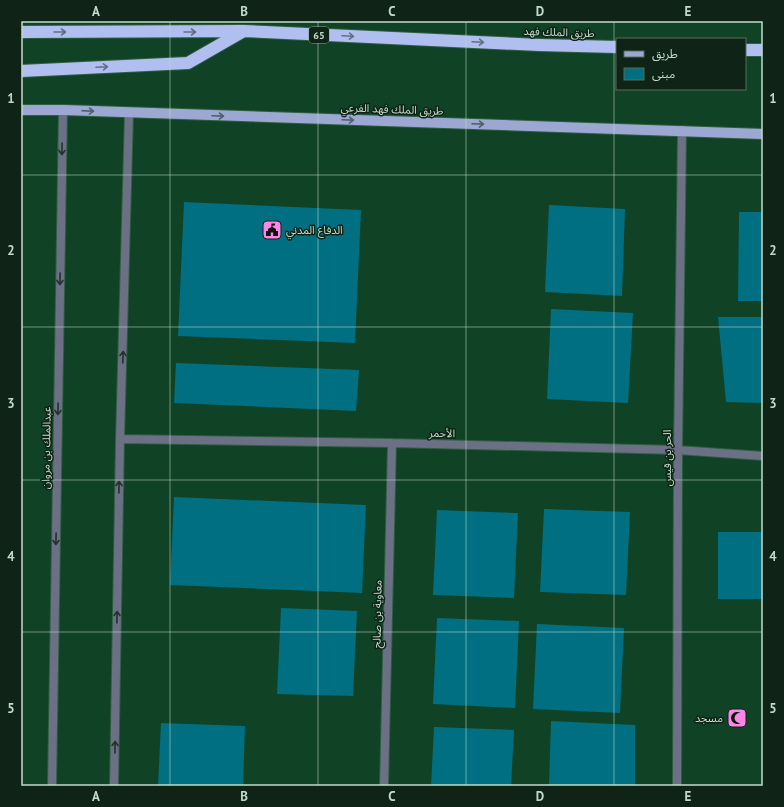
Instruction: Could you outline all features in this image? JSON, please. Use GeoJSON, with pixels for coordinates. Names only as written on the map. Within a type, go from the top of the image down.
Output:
{"type":"FeatureCollection","features":[{"type":"Feature","properties":{"kind":"highway","name":"طريق الملك فهد"},"geometry":{"type":"LineString","coordinates":[[21,32],[244,32],[616,47]]}},
{"type":"Feature","properties":{"kind":"highway"},"geometry":{"type":"LineString","coordinates":[[21,71],[188,62],[244,32]]}},
{"type":"Feature","properties":{"kind":"highway"},"geometry":{"type":"LineString","coordinates":[[746,50],[763,50]]}},
{"type":"Feature","properties":{"kind":"main road","name":"طريق الملك فهد الفرعي"},"geometry":{"type":"LineString","coordinates":[[21,110],[63,110],[682,130],[763,134]]}},
{"type":"Feature","properties":{"kind":"street","name":"عبدالملك بن مروان"},"geometry":{"type":"LineString","coordinates":[[52,786],[63,110]]}},
{"type":"Feature","properties":{"kind":"street"},"geometry":{"type":"LineString","coordinates":[[114,786],[120,439],[129,113]]}},
{"type":"Feature","properties":{"kind":"street","name":"الحر بن قيس"},"geometry":{"type":"LineString","coordinates":[[677,786],[678,450],[682,130]]}},
{"type":"Feature","properties":{"kind":"street","name":"الأحمر"},"geometry":{"type":"LineString","coordinates":[[120,439],[392,443],[678,450],[763,456]]}},
{"type":"Feature","properties":{"kind":"street","name":"معاوية بن صالح"},"geometry":{"type":"LineString","coordinates":[[384,786],[392,443]]}},
{"type":"Feature","properties":{"kind":"building"},"geometry":{"type":"Polygon","coordinates":[[[184,202],[361,210],[355,343],[178,336],[184,202]]]}},
{"type":"Feature","properties":{"kind":"building"},"geometry":{"type":"Polygon","coordinates":[[[549,205],[625,209],[622,296],[545,292],[549,205]]]}},
{"type":"Feature","properties":{"kind":"building"},"geometry":{"type":"Polygon","coordinates":[[[739,212],[763,212],[763,301],[738,301],[739,212]]]}},
{"type":"Feature","properties":{"kind":"building"},"geometry":{"type":"Polygon","coordinates":[[[551,309],[633,313],[628,403],[547,399],[551,309]]]}},
{"type":"Feature","properties":{"kind":"building"},"geometry":{"type":"Polygon","coordinates":[[[718,317],[763,317],[763,403],[726,402],[718,317]]]}},
{"type":"Feature","properties":{"kind":"building"},"geometry":{"type":"Polygon","coordinates":[[[176,363],[359,370],[356,411],[174,403],[176,363]]]}},
{"type":"Feature","properties":{"kind":"building"},"geometry":{"type":"Polygon","coordinates":[[[174,497],[366,505],[362,593],[170,585],[174,497]]]}},
{"type":"Feature","properties":{"kind":"building"},"geometry":{"type":"Polygon","coordinates":[[[544,509],[630,512],[626,595],[540,592],[544,509]]]}},
{"type":"Feature","properties":{"kind":"building"},"geometry":{"type":"Polygon","coordinates":[[[437,510],[518,513],[514,598],[433,595],[437,510]]]}},
{"type":"Feature","properties":{"kind":"building"},"geometry":{"type":"Polygon","coordinates":[[[718,532],[763,532],[763,599],[718,599],[718,532]]]}},
{"type":"Feature","properties":{"kind":"building"},"geometry":{"type":"Polygon","coordinates":[[[281,608],[357,611],[353,696],[277,694],[281,608]]]}},
{"type":"Feature","properties":{"kind":"building"},"geometry":{"type":"Polygon","coordinates":[[[437,618],[519,621],[515,708],[433,704],[437,618]]]}},
{"type":"Feature","properties":{"kind":"building"},"geometry":{"type":"Polygon","coordinates":[[[537,624],[624,628],[620,713],[533,709],[537,624]]]}},
{"type":"Feature","properties":{"kind":"building"},"geometry":{"type":"Polygon","coordinates":[[[551,721],[635,725],[635,786],[549,786],[551,721]]]}},
{"type":"Feature","properties":{"kind":"building"},"geometry":{"type":"Polygon","coordinates":[[[161,723],[245,726],[243,786],[158,786],[161,723]]]}},
{"type":"Feature","properties":{"kind":"building"},"geometry":{"type":"Polygon","coordinates":[[[434,727],[514,730],[511,786],[431,786],[434,727]]]}},
{"type":"Feature","properties":{"kind":"place","name":"الدفاع المدني"},"geometry":{"type":"Point","coordinates":[272,230]}},
{"type":"Feature","properties":{"kind":"place","name":"مسجد"},"geometry":{"type":"Point","coordinates":[737,718]}}]}
